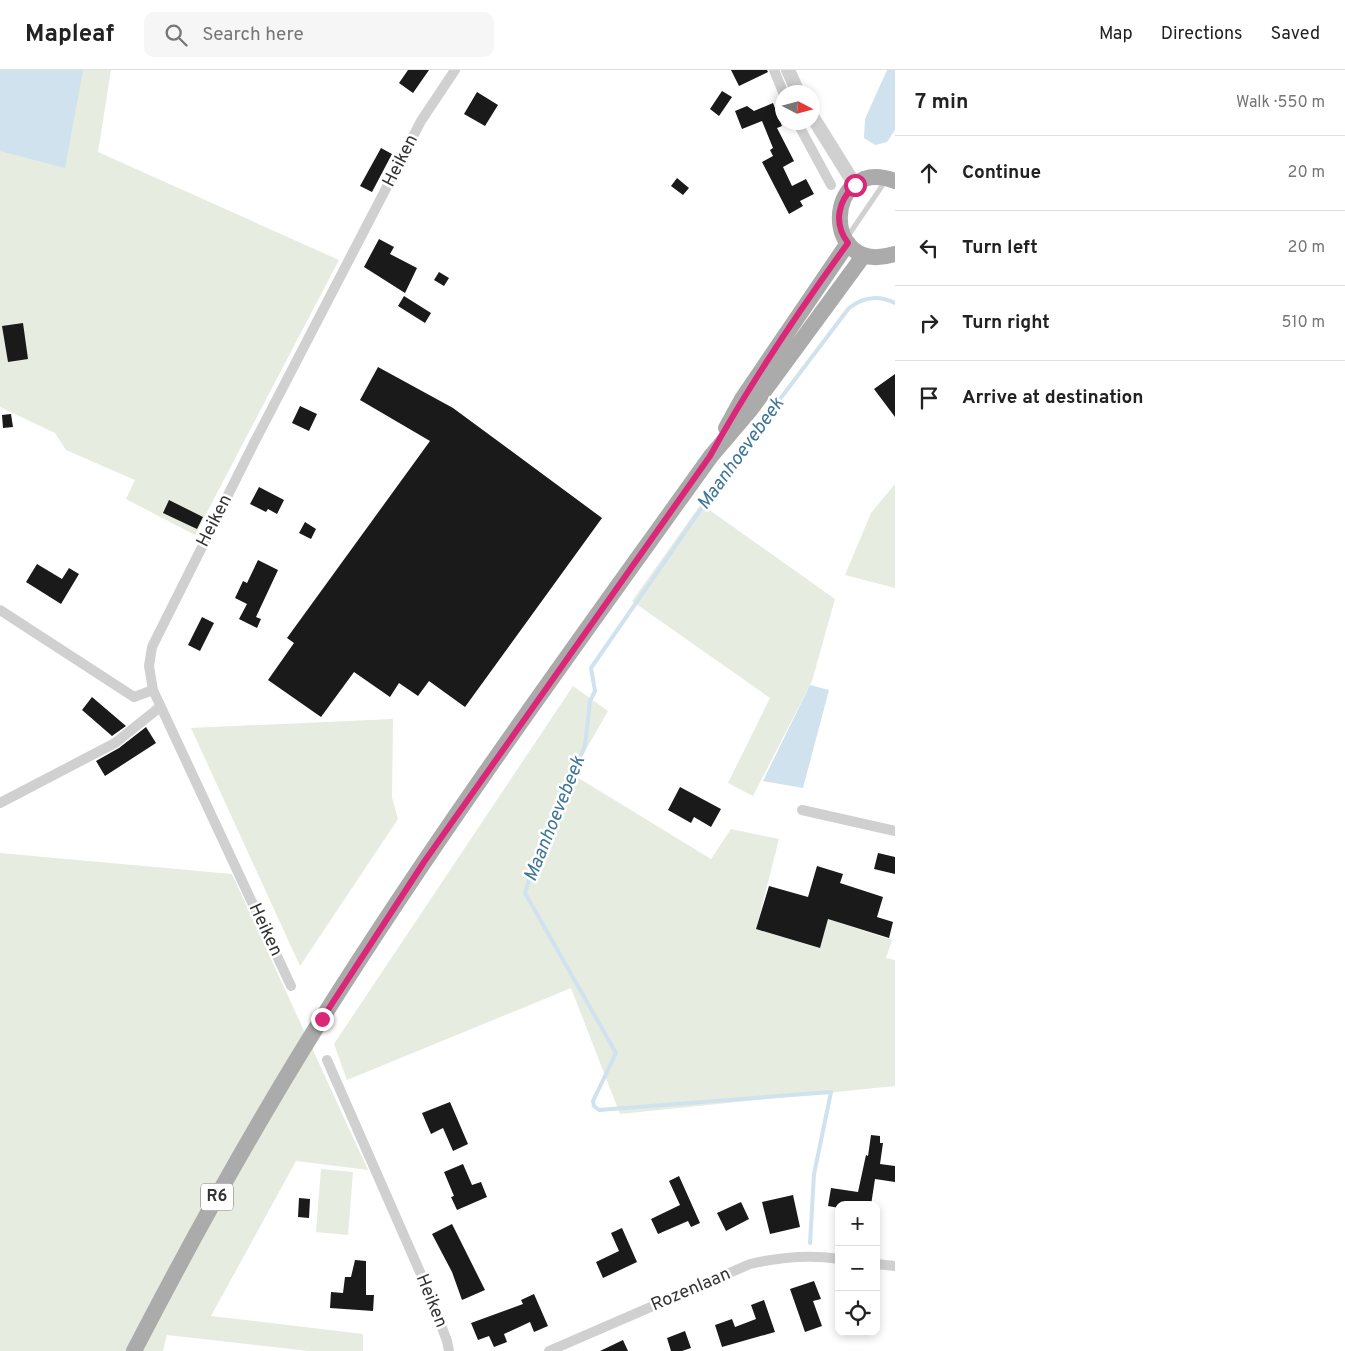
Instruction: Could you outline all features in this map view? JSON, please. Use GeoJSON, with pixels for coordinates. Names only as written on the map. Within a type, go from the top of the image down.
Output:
{"type":"FeatureCollection","features":[{"type":"Feature","properties":{"kind":"main road"},"geometry":{"type":"LineString","coordinates":[[892,175],[874,178],[855,185],[842,200],[839,210],[840,230],[846,241],[864,255],[885,257],[895,254]]}},
{"type":"Feature","properties":{"kind":"main road","name":"R6"},"geometry":{"type":"LineString","coordinates":[[134,1351],[199,1228],[322,1019],[424,862],[710,456],[742,399],[846,241]]}},
{"type":"Feature","properties":{"kind":"main road","name":"R6"},"geometry":{"type":"LineString","coordinates":[[710,456],[751,409],[864,255]]}},
{"type":"Feature","properties":{"kind":"street","name":"Heiken"},"geometry":{"type":"LineString","coordinates":[[292,986],[160,707],[153,690],[149,666],[152,647],[158,631],[421,121],[455,70]]}},
{"type":"Feature","properties":{"kind":"street"},"geometry":{"type":"LineString","coordinates":[[774,70],[780,85]]}},
{"type":"Feature","properties":{"kind":"street"},"geometry":{"type":"LineString","coordinates":[[788,70],[795,85]]}},
{"type":"Feature","properties":{"kind":"street"},"geometry":{"type":"LineString","coordinates":[[820,129],[855,185]]}},
{"type":"Feature","properties":{"kind":"street"},"geometry":{"type":"LineString","coordinates":[[801,130],[831,185]]}},
{"type":"Feature","properties":{"kind":"street"},"geometry":{"type":"LineString","coordinates":[[0,610],[134,697],[153,690]]}},
{"type":"Feature","properties":{"kind":"street"},"geometry":{"type":"LineString","coordinates":[[0,804],[114,743],[160,707]]}},
{"type":"Feature","properties":{"kind":"street"},"geometry":{"type":"LineString","coordinates":[[802,810],[895,832]]}},
{"type":"Feature","properties":{"kind":"street","name":"Heiken"},"geometry":{"type":"LineString","coordinates":[[327,1060],[427,1288],[449,1351]]}},
{"type":"Feature","properties":{"kind":"street","name":"Rozenlaan"},"geometry":{"type":"LineString","coordinates":[[549,1351],[750,1264],[779,1257],[835,1258]]}},
{"type":"Feature","properties":{"kind":"street"},"geometry":{"type":"LineString","coordinates":[[880,1264],[895,1266]]}},
{"type":"Feature","properties":{"kind":"lane"},"geometry":{"type":"LineString","coordinates":[[846,241],[892,175]]}},
{"type":"Feature","properties":{"kind":"shaded area"},"geometry":{"type":"Polygon","coordinates":[[[0,70],[111,70],[98,152],[339,260],[195,535],[126,499],[135,480],[66,450],[55,433],[0,407],[0,70]]]}},
{"type":"Feature","properties":{"kind":"shaded area"},"geometry":{"type":"Polygon","coordinates":[[[895,484],[895,588],[845,575],[871,513],[895,484]]]}},
{"type":"Feature","properties":{"kind":"shaded area"},"geometry":{"type":"Polygon","coordinates":[[[701,504],[835,599],[812,681],[753,796],[728,783],[770,698],[632,601],[701,504]]]}},
{"type":"Feature","properties":{"kind":"shaded area"},"geometry":{"type":"Polygon","coordinates":[[[573,686],[608,711],[572,774],[711,859],[731,829],[779,839],[756,929],[819,948],[828,919],[892,940],[886,958],[895,960],[895,1086],[620,1114],[571,988],[347,1080],[334,1044],[573,686]]]}},
{"type":"Feature","properties":{"kind":"shaded area"},"geometry":{"type":"Polygon","coordinates":[[[393,719],[392,797],[398,819],[300,966],[191,728],[393,719]]]}},
{"type":"Feature","properties":{"kind":"shaded area"},"geometry":{"type":"Polygon","coordinates":[[[0,853],[232,874],[368,1170],[296,1161],[211,1316],[363,1334],[363,1351],[308,1351],[167,1335],[163,1351],[0,1351],[0,853]]]}},
{"type":"Feature","properties":{"kind":"shaded area"},"geometry":{"type":"Polygon","coordinates":[[[321,1169],[353,1172],[348,1235],[316,1232],[321,1169]]]}},
{"type":"Feature","properties":{"kind":"water"},"geometry":{"type":"Polygon","coordinates":[[[0,70],[83,70],[65,168],[0,151],[0,70]]]}},
{"type":"Feature","properties":{"kind":"water"},"geometry":{"type":"Polygon","coordinates":[[[887,70],[895,70],[895,130],[887,142],[875,145],[864,138],[865,119],[887,70]]]}},
{"type":"Feature","properties":{"kind":"water"},"geometry":{"type":"Polygon","coordinates":[[[810,685],[829,690],[803,788],[763,781],[810,685]]]}},
{"type":"Feature","properties":{"kind":"building"},"geometry":{"type":"Polygon","coordinates":[[[408,70],[429,70],[413,93],[399,83],[408,70]]]}},
{"type":"Feature","properties":{"kind":"building"},"geometry":{"type":"Polygon","coordinates":[[[731,70],[767,70],[768,72],[739,86],[731,70]]]}},
{"type":"Feature","properties":{"kind":"building"},"geometry":{"type":"Polygon","coordinates":[[[722,91],[732,97],[719,116],[710,109],[722,91]]]}},
{"type":"Feature","properties":{"kind":"building"},"geometry":{"type":"Polygon","coordinates":[[[477,92],[498,105],[485,126],[464,114],[477,92]]]}},
{"type":"Feature","properties":{"kind":"building"},"geometry":{"type":"Polygon","coordinates":[[[773,103],[775,108],[775,130],[778,130],[794,161],[783,167],[792,186],[806,179],[814,194],[800,201],[803,206],[789,214],[762,162],[773,156],[770,150],[773,148],[762,121],[742,129],[735,111],[747,106],[754,111],[773,103]]]}},
{"type":"Feature","properties":{"kind":"building"},"geometry":{"type":"Polygon","coordinates":[[[381,148],[392,154],[372,192],[360,186],[381,148]]]}},
{"type":"Feature","properties":{"kind":"building"},"geometry":{"type":"Polygon","coordinates":[[[677,178],[689,188],[683,195],[671,186],[677,178]]]}},
{"type":"Feature","properties":{"kind":"building"},"geometry":{"type":"Polygon","coordinates":[[[379,239],[394,247],[390,254],[417,268],[405,293],[364,267],[379,239]]]}},
{"type":"Feature","properties":{"kind":"building"},"geometry":{"type":"Polygon","coordinates":[[[439,272],[449,278],[444,286],[434,280],[439,272]]]}},
{"type":"Feature","properties":{"kind":"building"},"geometry":{"type":"Polygon","coordinates":[[[404,296],[431,313],[425,323],[398,306],[404,296]]]}},
{"type":"Feature","properties":{"kind":"building"},"geometry":{"type":"Polygon","coordinates":[[[23,323],[28,359],[8,362],[2,326],[23,323]]]}},
{"type":"Feature","properties":{"kind":"building"},"geometry":{"type":"Polygon","coordinates":[[[378,367],[453,408],[602,518],[465,707],[429,681],[418,696],[399,683],[390,697],[354,672],[321,717],[268,680],[294,643],[287,638],[430,441],[360,400],[378,367]]]}},
{"type":"Feature","properties":{"kind":"building"},"geometry":{"type":"Polygon","coordinates":[[[895,374],[895,417],[874,389],[895,374]]]}},
{"type":"Feature","properties":{"kind":"building"},"geometry":{"type":"Polygon","coordinates":[[[300,406],[317,414],[309,431],[292,423],[300,406]]]}},
{"type":"Feature","properties":{"kind":"building"},"geometry":{"type":"Polygon","coordinates":[[[11,414],[13,427],[3,428],[2,415],[11,414]]]}},
{"type":"Feature","properties":{"kind":"building"},"geometry":{"type":"Polygon","coordinates":[[[259,487],[284,500],[277,514],[268,509],[266,512],[250,504],[259,487]]]}},
{"type":"Feature","properties":{"kind":"building"},"geometry":{"type":"Polygon","coordinates":[[[169,500],[203,517],[197,529],[163,513],[169,500]]]}},
{"type":"Feature","properties":{"kind":"building"},"geometry":{"type":"Polygon","coordinates":[[[305,522],[316,529],[311,539],[299,533],[305,522]]]}},
{"type":"Feature","properties":{"kind":"building"},"geometry":{"type":"Polygon","coordinates":[[[258,560],[278,570],[256,617],[261,619],[257,628],[239,619],[247,604],[235,598],[243,581],[247,583],[258,560]]]}},
{"type":"Feature","properties":{"kind":"building"},"geometry":{"type":"Polygon","coordinates":[[[37,564],[62,579],[69,568],[79,574],[61,604],[26,582],[37,564]]]}},
{"type":"Feature","properties":{"kind":"building"},"geometry":{"type":"Polygon","coordinates":[[[202,617],[214,623],[200,651],[188,645],[202,617]]]}},
{"type":"Feature","properties":{"kind":"building"},"geometry":{"type":"Polygon","coordinates":[[[92,697],[126,726],[112,736],[82,710],[92,697]]]}},
{"type":"Feature","properties":{"kind":"building"},"geometry":{"type":"Polygon","coordinates":[[[146,727],[156,743],[105,776],[96,761],[119,748],[146,727]]]}},
{"type":"Feature","properties":{"kind":"building"},"geometry":{"type":"Polygon","coordinates":[[[680,787],[721,809],[711,827],[694,817],[691,823],[668,810],[680,787]]]}},
{"type":"Feature","properties":{"kind":"building"},"geometry":{"type":"Polygon","coordinates":[[[878,853],[895,857],[895,874],[874,869],[878,853]]]}},
{"type":"Feature","properties":{"kind":"building"},"geometry":{"type":"Polygon","coordinates":[[[817,866],[843,874],[840,883],[883,897],[877,917],[893,922],[889,938],[828,919],[820,948],[756,929],[769,886],[808,897],[817,866]]]}},
{"type":"Feature","properties":{"kind":"building"},"geometry":{"type":"Polygon","coordinates":[[[450,1102],[468,1144],[453,1151],[443,1128],[431,1134],[422,1113],[450,1102]]]}},
{"type":"Feature","properties":{"kind":"building"},"geometry":{"type":"Polygon","coordinates":[[[871,1135],[880,1136],[880,1143],[883,1143],[880,1164],[895,1166],[895,1182],[875,1179],[872,1201],[835,1201],[835,1207],[828,1206],[831,1188],[858,1192],[866,1155],[868,1156],[871,1135]]]}},
{"type":"Feature","properties":{"kind":"building"},"geometry":{"type":"Polygon","coordinates":[[[463,1164],[472,1185],[481,1182],[487,1197],[457,1210],[451,1197],[454,1196],[444,1172],[463,1164]]]}},
{"type":"Feature","properties":{"kind":"building"},"geometry":{"type":"Polygon","coordinates":[[[679,1176],[700,1223],[691,1227],[688,1221],[658,1234],[651,1219],[680,1205],[669,1181],[679,1176]]]}},
{"type":"Feature","properties":{"kind":"building"},"geometry":{"type":"Polygon","coordinates":[[[793,1195],[800,1227],[770,1234],[762,1202],[793,1195]]]}},
{"type":"Feature","properties":{"kind":"building"},"geometry":{"type":"Polygon","coordinates":[[[299,1198],[310,1199],[309,1218],[298,1217],[299,1198]]]}},
{"type":"Feature","properties":{"kind":"building"},"geometry":{"type":"Polygon","coordinates":[[[741,1202],[749,1219],[726,1231],[717,1213],[741,1202]]]}},
{"type":"Feature","properties":{"kind":"building"},"geometry":{"type":"Polygon","coordinates":[[[452,1224],[485,1290],[462,1300],[452,1272],[432,1234],[452,1224]]]}},
{"type":"Feature","properties":{"kind":"building"},"geometry":{"type":"Polygon","coordinates":[[[622,1228],[637,1262],[603,1278],[596,1262],[619,1251],[611,1233],[622,1228]]]}},
{"type":"Feature","properties":{"kind":"building"},"geometry":{"type":"Polygon","coordinates":[[[355,1260],[366,1261],[366,1295],[374,1295],[373,1311],[330,1308],[331,1292],[343,1293],[345,1277],[351,1277],[355,1260]]]}},
{"type":"Feature","properties":{"kind":"building"},"geometry":{"type":"Polygon","coordinates":[[[814,1281],[821,1299],[813,1301],[822,1326],[805,1332],[790,1289],[814,1281]]]}},
{"type":"Feature","properties":{"kind":"building"},"geometry":{"type":"Polygon","coordinates":[[[534,1294],[548,1326],[534,1332],[530,1322],[504,1334],[507,1342],[494,1347],[489,1336],[478,1340],[471,1323],[523,1304],[521,1300],[534,1294]]]}},
{"type":"Feature","properties":{"kind":"building"},"geometry":{"type":"Polygon","coordinates":[[[764,1300],[775,1332],[722,1347],[715,1325],[732,1319],[735,1327],[756,1319],[751,1305],[764,1300]]]}},
{"type":"Feature","properties":{"kind":"building"},"geometry":{"type":"Polygon","coordinates":[[[685,1331],[691,1348],[682,1351],[671,1351],[667,1338],[685,1331]]]}},
{"type":"Feature","properties":{"kind":"building"},"geometry":{"type":"Polygon","coordinates":[[[623,1340],[628,1351],[600,1351],[623,1340]]]}},
{"type":"Feature","properties":{"kind":"waterway","name":"Maanhoevebeek"},"geometry":{"type":"LineString","coordinates":[[810,1243],[814,1174],[831,1092],[599,1110],[594,1106],[593,1101],[616,1053],[525,893],[538,851],[585,746],[590,701],[595,691],[591,668],[719,483],[759,434],[771,411],[849,308],[860,301],[871,298],[889,300],[895,303]]}},
{"type":"Feature","properties":{"kind":"route"},"geometry":{"type":"LineString","coordinates":[[322,1019],[424,862],[710,456],[742,399],[815,288],[848,243],[840,230],[839,210],[842,200],[855,185]]}}]}
